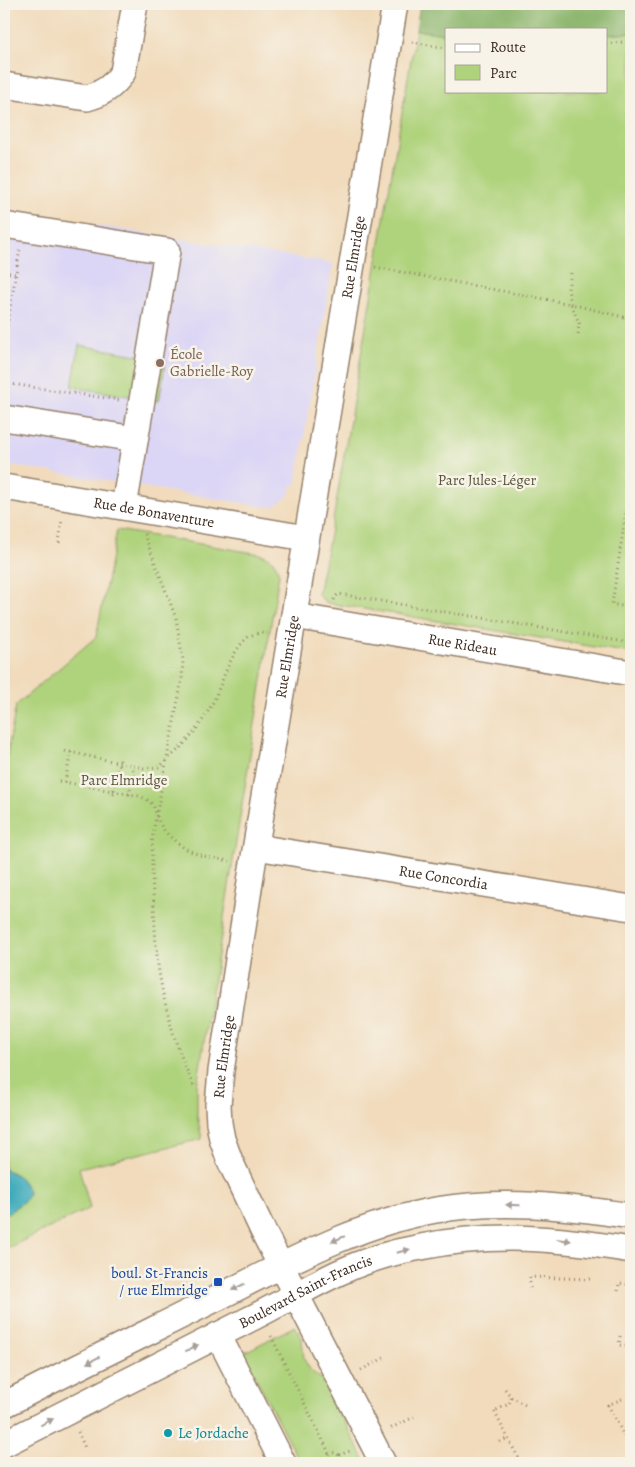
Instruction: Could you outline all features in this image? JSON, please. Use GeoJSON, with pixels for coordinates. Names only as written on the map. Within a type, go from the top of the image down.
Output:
{"type":"FeatureCollection","features":[{"type":"Feature","properties":{"kind":"street"},"geometry":{"type":"LineString","coordinates":[[4,85],[86,98],[98,95],[108,89],[117,81],[122,72],[135,4]]}},
{"type":"Feature","properties":{"kind":"street","name":"Rue Elmridge"},"geometry":{"type":"LineString","coordinates":[[383,1463],[265,1235],[230,1161],[221,1131],[218,1105],[221,1071],[256,847],[394,4]]}},
{"type":"Feature","properties":{"kind":"street"},"geometry":{"type":"LineString","coordinates":[[4,225],[166,251],[124,507]]}},
{"type":"Feature","properties":{"kind":"street"},"geometry":{"type":"LineString","coordinates":[[4,418],[135,439]]}},
{"type":"Feature","properties":{"kind":"street","name":"Rue de Bonaventure"},"geometry":{"type":"LineString","coordinates":[[4,487],[306,538]]}},
{"type":"Feature","properties":{"kind":"street","name":"Rue Rideau"},"geometry":{"type":"LineString","coordinates":[[294,616],[631,673]]}},
{"type":"Feature","properties":{"kind":"street","name":"Rue Concordia"},"geometry":{"type":"LineString","coordinates":[[256,847],[631,908]]}},
{"type":"Feature","properties":{"kind":"street"},"geometry":{"type":"LineString","coordinates":[[4,1405],[281,1265],[367,1228],[412,1215],[481,1204],[559,1206],[631,1216]]}},
{"type":"Feature","properties":{"kind":"street","name":"Boulevard Saint-Francis"},"geometry":{"type":"LineString","coordinates":[[4,1444],[338,1273],[375,1259],[420,1247],[469,1239],[512,1237],[555,1239],[631,1250]]}},
{"type":"Feature","properties":{"kind":"street"},"geometry":{"type":"LineString","coordinates":[[218,1334],[283,1463]]}},
{"type":"Feature","properties":{"kind":"path"},"geometry":{"type":"LineString","coordinates":[[409,42],[445,48]]}},
{"type":"Feature","properties":{"kind":"path"},"geometry":{"type":"LineString","coordinates":[[608,44],[631,42]]}},
{"type":"Feature","properties":{"kind":"path"},"geometry":{"type":"LineString","coordinates":[[4,345],[20,247]]}},
{"type":"Feature","properties":{"kind":"path"},"geometry":{"type":"LineString","coordinates":[[352,263],[571,304],[631,319]]}},
{"type":"Feature","properties":{"kind":"path"},"geometry":{"type":"LineString","coordinates":[[4,272],[16,274]]}},
{"type":"Feature","properties":{"kind":"path"},"geometry":{"type":"LineString","coordinates":[[571,273],[568,289],[571,304],[579,323],[578,337]]}},
{"type":"Feature","properties":{"kind":"path"},"geometry":{"type":"LineString","coordinates":[[4,383],[119,400]]}},
{"type":"Feature","properties":{"kind":"path"},"geometry":{"type":"LineString","coordinates":[[631,479],[612,604],[631,608]]}},
{"type":"Feature","properties":{"kind":"path"},"geometry":{"type":"LineString","coordinates":[[59,543],[62,518]]}},
{"type":"Feature","properties":{"kind":"path"},"geometry":{"type":"LineString","coordinates":[[143,531],[176,618],[183,660],[182,678],[156,813],[152,868],[160,978],[181,1055],[196,1091]]}},
{"type":"Feature","properties":{"kind":"path"},"geometry":{"type":"LineString","coordinates":[[331,606],[335,597],[340,594],[631,643]]}},
{"type":"Feature","properties":{"kind":"path"},"geometry":{"type":"LineString","coordinates":[[64,750],[120,761],[144,768],[160,767],[167,758],[179,749],[210,708],[234,654],[246,639],[255,634],[273,634]]}},
{"type":"Feature","properties":{"kind":"path"},"geometry":{"type":"LineString","coordinates":[[64,782],[70,752]]}},
{"type":"Feature","properties":{"kind":"path"},"geometry":{"type":"LineString","coordinates":[[114,793],[120,761]]}},
{"type":"Feature","properties":{"kind":"path"},"geometry":{"type":"LineString","coordinates":[[129,795],[134,766]]}},
{"type":"Feature","properties":{"kind":"path"},"geometry":{"type":"LineString","coordinates":[[59,781],[148,800],[152,804],[161,825],[182,847],[200,856],[236,862]]}},
{"type":"Feature","properties":{"kind":"path"},"geometry":{"type":"LineString","coordinates":[[530,1288],[530,1276],[591,1279]]}},
{"type":"Feature","properties":{"kind":"path"},"geometry":{"type":"LineString","coordinates":[[618,1291],[619,1283],[631,1285]]}},
{"type":"Feature","properties":{"kind":"path"},"geometry":{"type":"LineString","coordinates":[[271,1336],[329,1453]]}},
{"type":"Feature","properties":{"kind":"path"},"geometry":{"type":"LineString","coordinates":[[620,1336],[619,1345],[631,1347]]}},
{"type":"Feature","properties":{"kind":"path"},"geometry":{"type":"LineString","coordinates":[[353,1373],[384,1358]]}},
{"type":"Feature","properties":{"kind":"path"},"geometry":{"type":"LineString","coordinates":[[506,1389],[511,1397],[527,1406]]}},
{"type":"Feature","properties":{"kind":"path"},"geometry":{"type":"LineString","coordinates":[[511,1397],[509,1404],[494,1411],[521,1463]]}},
{"type":"Feature","properties":{"kind":"path"},"geometry":{"type":"LineString","coordinates":[[622,1399],[608,1406],[631,1449]]}},
{"type":"Feature","properties":{"kind":"path"},"geometry":{"type":"LineString","coordinates":[[383,1432],[414,1417]]}},
{"type":"Feature","properties":{"kind":"path"},"geometry":{"type":"LineString","coordinates":[[74,1424],[86,1450]]}},
{"type":"Feature","properties":{"kind":"path"},"geometry":{"type":"LineString","coordinates":[[500,1442],[508,1438]]}},
{"type":"Feature","properties":{"kind":"path"},"geometry":{"type":"LineString","coordinates":[[325,1463],[325,1458],[329,1453],[335,1452],[339,1455],[339,1463]]}},
{"type":"Feature","properties":{"kind":"shaded area","name":"École Gabrielle-Roy"},"geometry":{"type":"Polygon","coordinates":[[[4,211],[333,263],[296,485],[291,485],[288,496],[275,506],[267,507],[4,464],[4,211]]]}},
{"type":"Feature","properties":{"kind":"green space"},"geometry":{"type":"Polygon","coordinates":[[[420,4],[631,4],[631,33],[608,35],[608,28],[445,28],[445,34],[416,30],[420,4]]]}},
{"type":"Feature","properties":{"kind":"green space","name":"Parc Jules-Léger"},"geometry":{"type":"Polygon","coordinates":[[[416,30],[445,34],[445,92],[608,92],[608,35],[631,33],[631,653],[328,603],[318,594],[334,515],[416,30]]]}},
{"type":"Feature","properties":{"kind":"green space"},"geometry":{"type":"Polygon","coordinates":[[[79,345],[166,360],[159,401],[72,387],[79,345]]]}},
{"type":"Feature","properties":{"kind":"green space","name":"Parc Elmridge"},"geometry":{"type":"Polygon","coordinates":[[[117,530],[260,554],[273,561],[279,574],[197,1086],[197,1116],[202,1139],[79,1168],[90,1208],[4,1250],[4,1216],[24,1201],[29,1194],[20,1178],[4,1169],[4,772],[16,705],[96,637],[117,530]]]}},
{"type":"Feature","properties":{"kind":"green space"},"geometry":{"type":"Polygon","coordinates":[[[295,1326],[302,1340],[304,1359],[311,1371],[324,1381],[366,1463],[300,1463],[243,1353],[295,1326]]]}},
{"type":"Feature","properties":{"kind":"water"},"geometry":{"type":"Polygon","coordinates":[[[4,1169],[20,1178],[29,1194],[24,1201],[4,1216],[4,1169]]]}},
{"type":"Feature","properties":{"kind":"place","name":"École Gabrielle-Roy"},"geometry":{"type":"Point","coordinates":[160,363]}},
{"type":"Feature","properties":{"kind":"place","name":"boul. St-Francis / rue Elmridge"},"geometry":{"type":"Point","coordinates":[218,1282]}},
{"type":"Feature","properties":{"kind":"place","name":"Le Jordache"},"geometry":{"type":"Point","coordinates":[168,1433]}}]}
